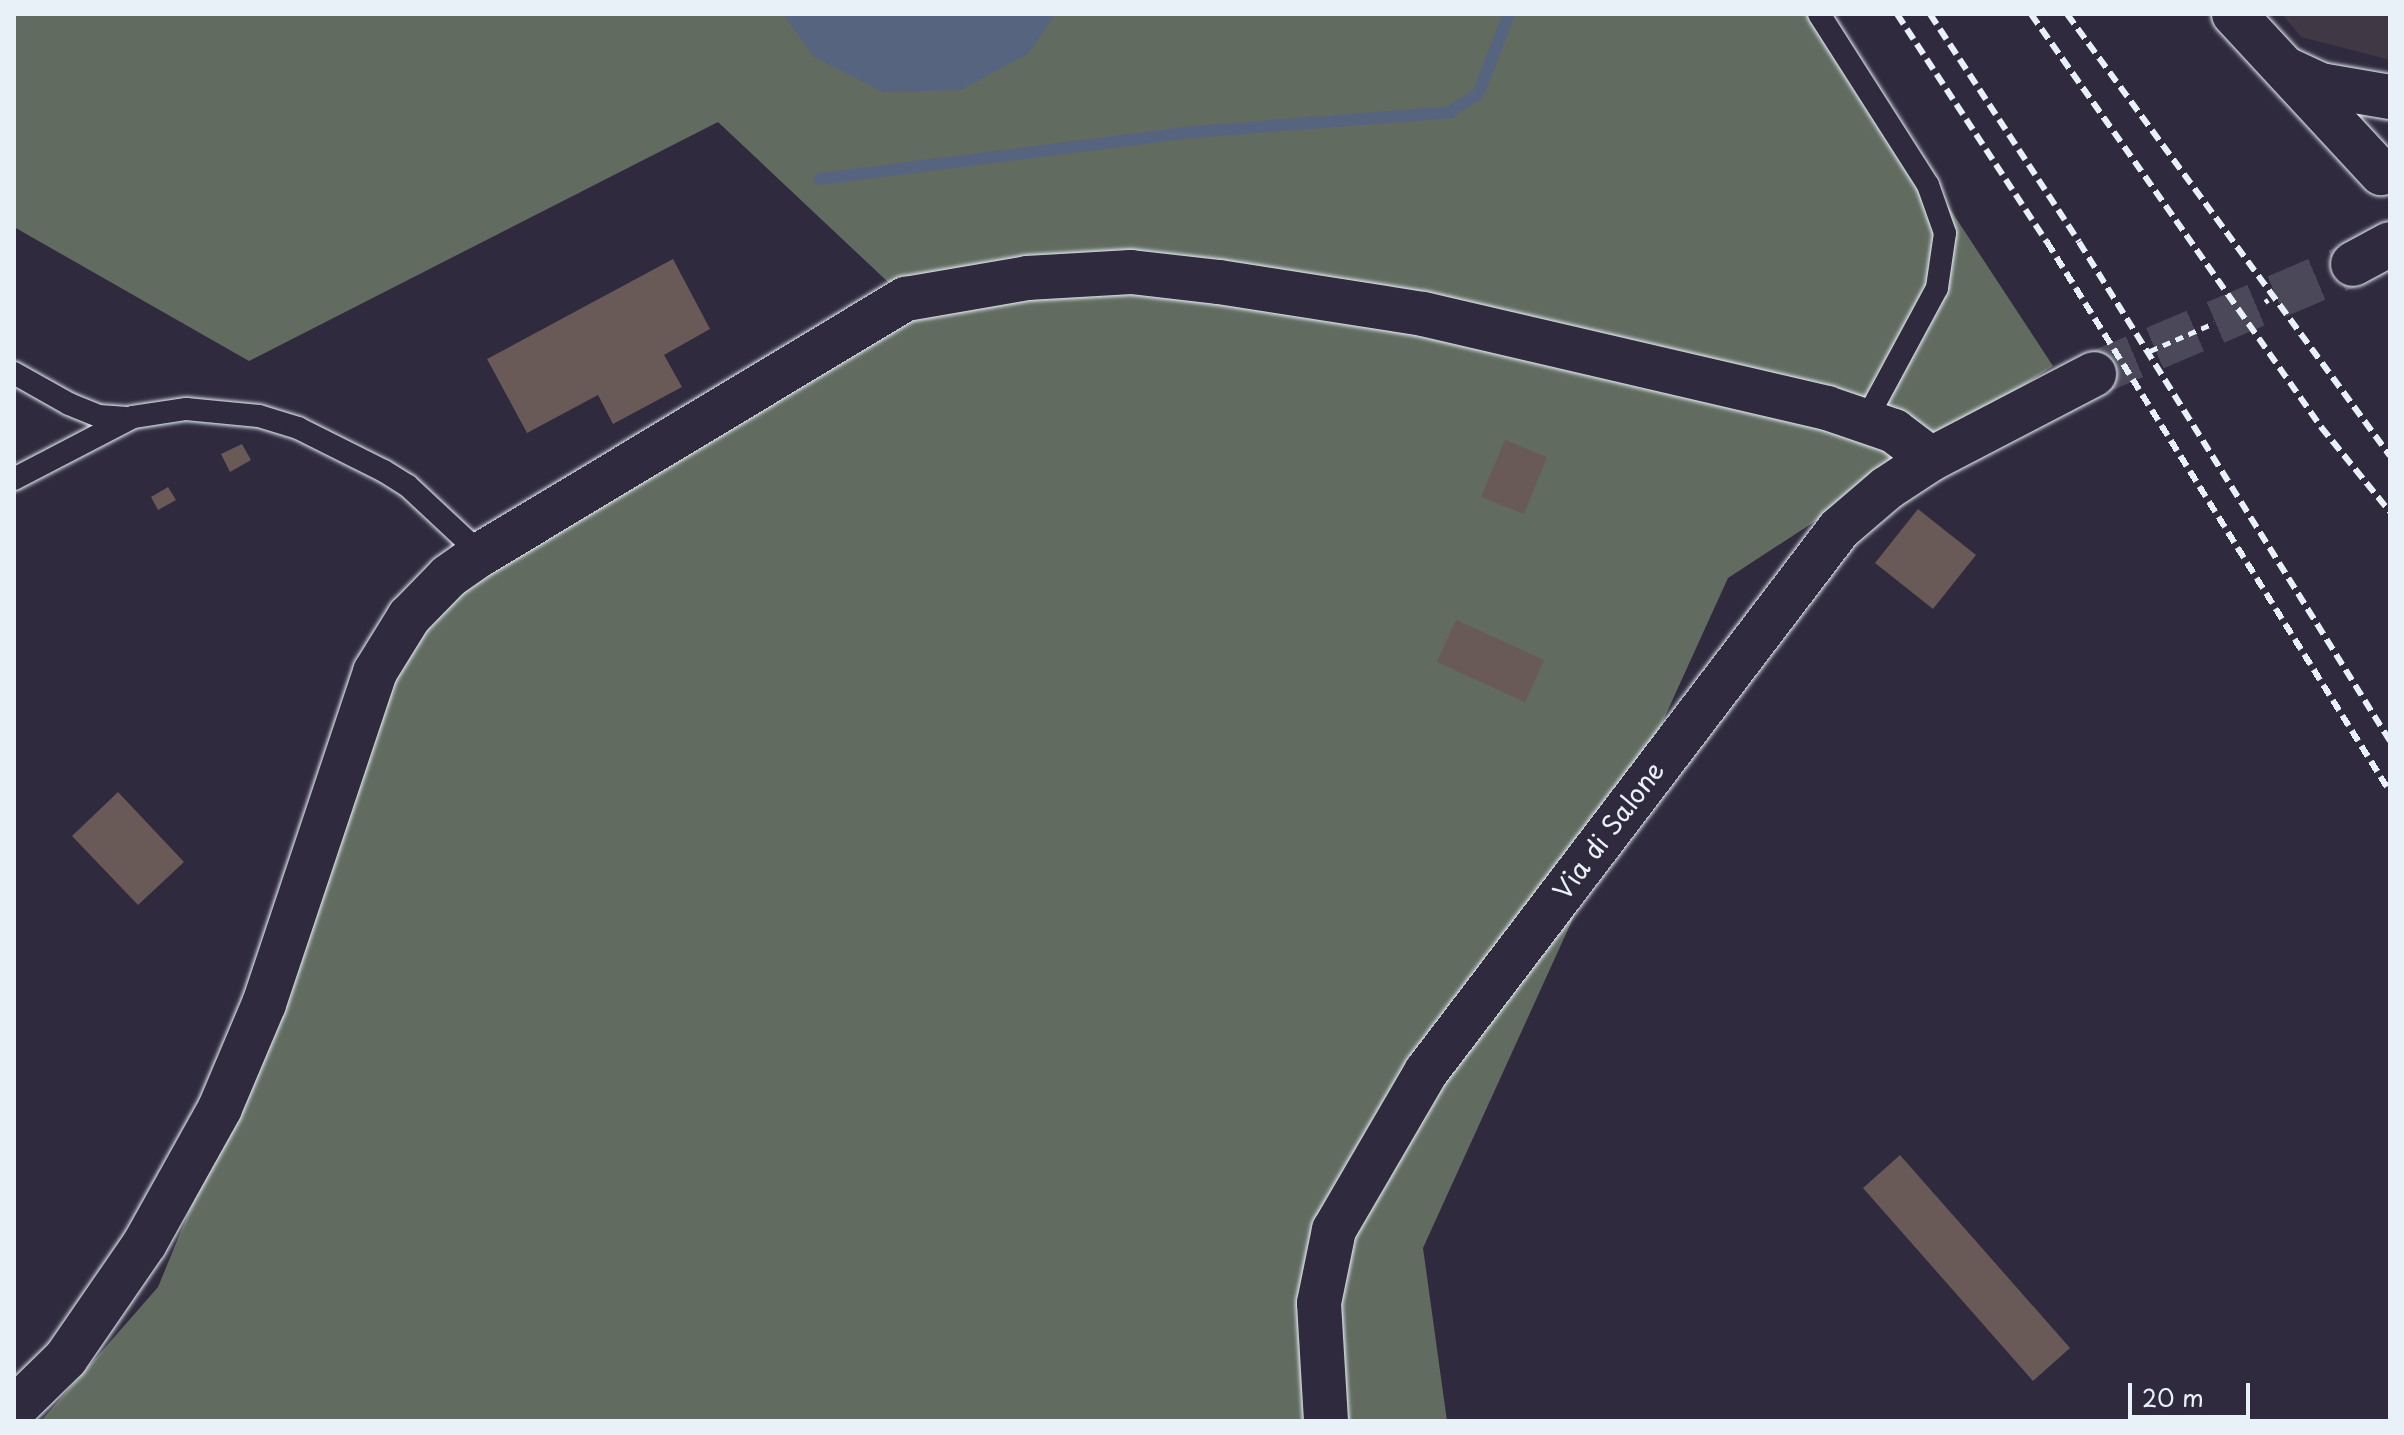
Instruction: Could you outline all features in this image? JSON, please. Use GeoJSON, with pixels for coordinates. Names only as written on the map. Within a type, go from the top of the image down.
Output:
{"type":"FeatureCollection","features":[{"type":"Feature","properties":{"kind":"street"},"geometry":{"type":"LineString","coordinates":[[2234,14],[2385,186]]}},
{"type":"Feature","properties":{"kind":"street"},"geometry":{"type":"LineString","coordinates":[[2279,65],[2320,85],[2390,97]]}},
{"type":"Feature","properties":{"kind":"street"},"geometry":{"type":"LineString","coordinates":[[2385,186],[2380,145],[2390,123]]}},
{"type":"Feature","properties":{"kind":"street"},"geometry":{"type":"LineString","coordinates":[[14,1409],[66,1358],[145,1243],[220,1108],[264,1004],[334,786],[385,653],[436,588],[481,554],[906,299],[1027,278],[1131,272],[1423,314],[1866,420],[1894,431],[1931,459]]}},
{"type":"Feature","properties":{"kind":"street","name":"Via di Salone"},"geometry":{"type":"LineString","coordinates":[[1326,1421],[1319,1303],[1334,1230],[1426,1072],[1790,588],[1861,508],[1931,459],[2094,374]]}},
{"type":"Feature","properties":{"kind":"lane"},"geometry":{"type":"LineString","coordinates":[[1819,14],[1928,185],[1945,233],[1937,288],[1866,420]]}},
{"type":"Feature","properties":{"kind":"lane"},"geometry":{"type":"LineString","coordinates":[[14,373],[99,416],[133,417],[219,410],[298,428],[408,486],[481,554]]}},
{"type":"Feature","properties":{"kind":"lane"},"geometry":{"type":"LineString","coordinates":[[14,479],[133,417]]}},
{"type":"Feature","properties":{"kind":"path"},"geometry":{"type":"LineString","coordinates":[[2150,351],[2214,323]]}},
{"type":"Feature","properties":{"kind":"shaded area"},"geometry":{"type":"Polygon","coordinates":[[[2282,14],[2390,14],[2390,60],[2301,37],[2282,14]]]}},
{"type":"Feature","properties":{"kind":"green space"},"geometry":{"type":"Polygon","coordinates":[[[14,14],[1822,14],[2053,366],[1728,578],[1423,1248],[1447,1421],[41,1421],[158,1287],[320,895],[409,617],[906,299],[718,122],[249,361],[14,227],[14,14]]]}},
{"type":"Feature","properties":{"kind":"water"},"geometry":{"type":"Polygon","coordinates":[[[783,14],[1055,14],[1029,53],[961,90],[883,92],[814,57],[783,14]]]}},
{"type":"Feature","properties":{"kind":"building"},"geometry":{"type":"Polygon","coordinates":[[[673,259],[710,329],[664,355],[682,387],[613,424],[598,395],[527,433],[487,359],[673,259]]]}},
{"type":"Feature","properties":{"kind":"building"},"geometry":{"type":"Polygon","coordinates":[[[1505,440],[1547,457],[1524,514],[1481,497],[1505,440]]]}},
{"type":"Feature","properties":{"kind":"building"},"geometry":{"type":"Polygon","coordinates":[[[242,444],[251,460],[230,472],[221,454],[242,444]]]}},
{"type":"Feature","properties":{"kind":"building"},"geometry":{"type":"Polygon","coordinates":[[[168,487],[176,500],[158,510],[151,497],[168,487]]]}},
{"type":"Feature","properties":{"kind":"building"},"geometry":{"type":"Polygon","coordinates":[[[1918,509],[1976,555],[1933,609],[1875,563],[1918,509]]]}},
{"type":"Feature","properties":{"kind":"building"},"geometry":{"type":"Polygon","coordinates":[[[1456,620],[1544,660],[1525,702],[1437,662],[1456,620]]]}},
{"type":"Feature","properties":{"kind":"building"},"geometry":{"type":"Polygon","coordinates":[[[118,792],[184,862],[138,905],[72,836],[118,792]]]}},
{"type":"Feature","properties":{"kind":"building"},"geometry":{"type":"Polygon","coordinates":[[[1900,1155],[2070,1348],[2033,1381],[1863,1188],[1900,1155]]]}},
{"type":"Feature","properties":{"kind":"waterway"},"geometry":{"type":"LineString","coordinates":[[820,179],[1193,132],[1450,112],[1478,94],[1509,14]]}},
{"type":"Feature","properties":{"kind":"tunnel"},"geometry":{"type":"LineString","coordinates":[[2094,374],[2353,264]]}},
{"type":"Feature","properties":{"kind":"railway"},"geometry":{"type":"LineString","coordinates":[[1897,14],[2047,242],[2390,792]]}},
{"type":"Feature","properties":{"kind":"railway"},"geometry":{"type":"LineString","coordinates":[[1930,14],[2079,242],[2390,741]]}},
{"type":"Feature","properties":{"kind":"railway"},"geometry":{"type":"LineString","coordinates":[[2031,14],[2321,427],[2390,512]]}},
{"type":"Feature","properties":{"kind":"railway"},"geometry":{"type":"LineString","coordinates":[[2067,14],[2390,456]]}}]}
